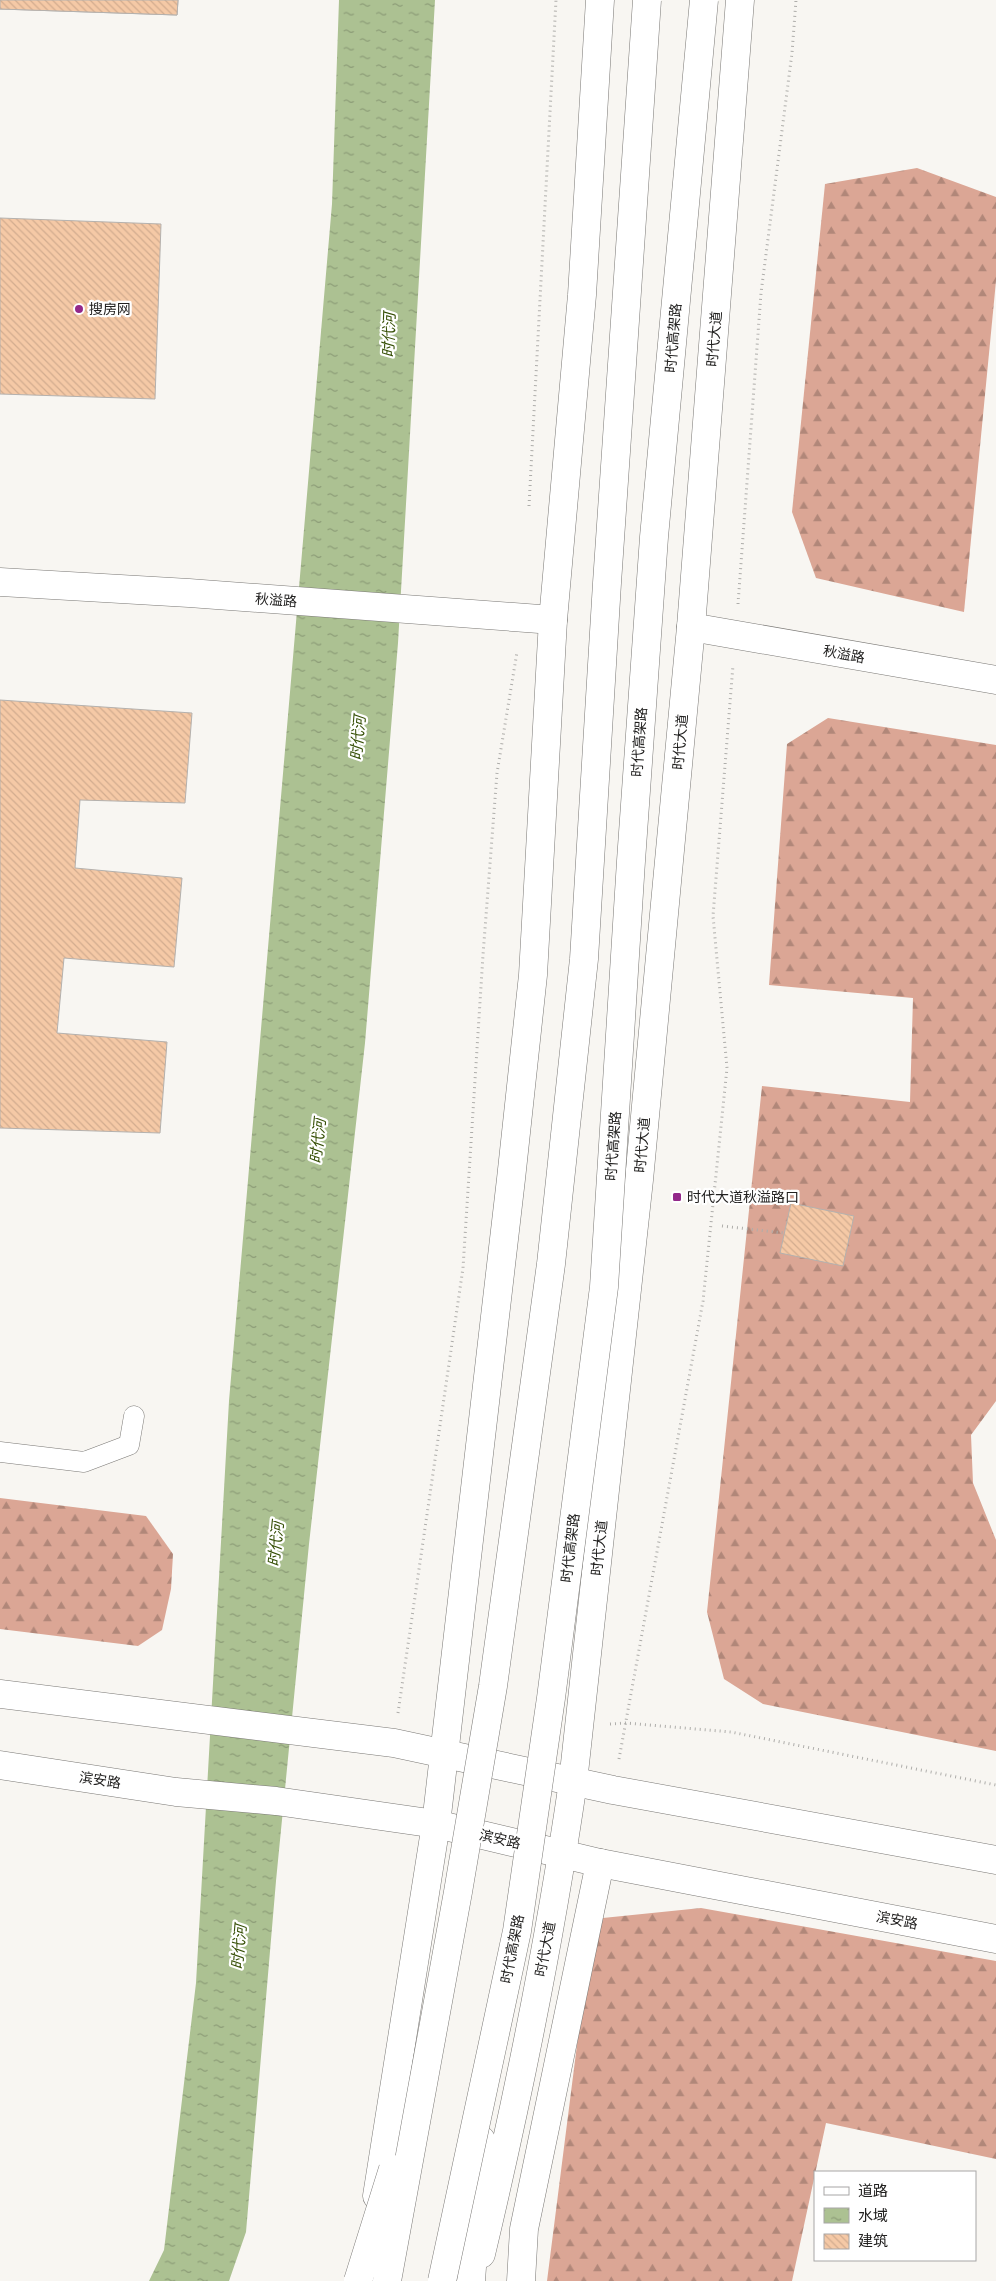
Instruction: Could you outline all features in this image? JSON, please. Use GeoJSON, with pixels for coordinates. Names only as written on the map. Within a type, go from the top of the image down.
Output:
{"type":"FeatureCollection","features":[{"type":"Feature","properties":{"kind":"main road"},"geometry":{"type":"LineString","coordinates":[[363,2281],[436,1824],[533,975],[553,620],[582,295],[600,0]]}},
{"type":"Feature","properties":{"kind":"main road"},"geometry":{"type":"LineString","coordinates":[[387,2281],[493,1686],[551,1264],[583,969],[607,573],[647,0]]}},
{"type":"Feature","properties":{"kind":"main road","name":"时代高架路"},"geometry":{"type":"LineString","coordinates":[[442,2281],[517,1931],[551,1698],[604,1287],[631,852],[654,537],[704,0]]}},
{"type":"Feature","properties":{"kind":"main road","name":"时代大道"},"geometry":{"type":"LineString","coordinates":[[472,2281],[508,2138],[563,1854],[573,1782],[639,1180],[691,627],[740,0]]}},
{"type":"Feature","properties":{"kind":"main road","name":"秋溢路"},"geometry":{"type":"LineString","coordinates":[[0,582],[553,620]]}},
{"type":"Feature","properties":{"kind":"main road","name":"秋溢路"},"geometry":{"type":"LineString","coordinates":[[691,627],[996,680]]}},
{"type":"Feature","properties":{"kind":"main road"},"geometry":{"type":"LineString","coordinates":[[0,1694],[394,1743],[612,1790],[996,1860]]}},
{"type":"Feature","properties":{"kind":"main road","name":"滨安路"},"geometry":{"type":"LineString","coordinates":[[0,1765],[176,1792],[276,1800],[436,1824],[600,1863],[996,1939]]}},
{"type":"Feature","properties":{"kind":"main road"},"geometry":{"type":"LineString","coordinates":[[521,2280],[524,2229],[600,1863]]}},
{"type":"Feature","properties":{"kind":"main road"},"geometry":{"type":"LineString","coordinates":[[358,2281],[428,2058]]}},
{"type":"Feature","properties":{"kind":"main road"},"geometry":{"type":"LineString","coordinates":[[472,2281],[485,2083]]}},
{"type":"Feature","properties":{"kind":"lane"},"geometry":{"type":"LineString","coordinates":[[0,1452],[84,1462],[129,1445],[134,1416]]}},
{"type":"Feature","properties":{"kind":"path"},"geometry":{"type":"LineString","coordinates":[[529,509],[556,0]]}},
{"type":"Feature","properties":{"kind":"path"},"geometry":{"type":"LineString","coordinates":[[612,1790],[626,1723],[703,1301],[727,1068],[713,916],[762,293],[792,52],[796,0]]}},
{"type":"Feature","properties":{"kind":"path"},"geometry":{"type":"LineString","coordinates":[[394,1743],[463,1268],[497,772],[523,618]]}},
{"type":"Feature","properties":{"kind":"path"},"geometry":{"type":"LineString","coordinates":[[722,1226],[784,1232]]}},
{"type":"Feature","properties":{"kind":"path"},"geometry":{"type":"LineString","coordinates":[[579,1727],[626,1723],[731,1732],[996,1785]]}},
{"type":"Feature","properties":{"kind":"green space"},"geometry":{"type":"Polygon","coordinates":[[[917,168],[996,197],[996,281],[964,612],[816,578],[792,512],[825,184],[917,168]]]}},
{"type":"Feature","properties":{"kind":"green space"},"geometry":{"type":"Polygon","coordinates":[[[828,718],[996,745],[996,1401],[971,1435],[973,1483],[996,1540],[996,1751],[763,1704],[724,1679],[707,1612],[762,1086],[910,1102],[913,998],[769,985],[787,744],[828,718]]]}},
{"type":"Feature","properties":{"kind":"green space"},"geometry":{"type":"Polygon","coordinates":[[[0,1498],[146,1516],[173,1554],[171,1589],[162,1630],[138,1646],[0,1629],[0,1498]]]}},
{"type":"Feature","properties":{"kind":"green space"},"geometry":{"type":"Polygon","coordinates":[[[701,1908],[996,1961],[996,2159],[826,2123],[816,2171],[814,2171],[814,2179],[792,2281],[547,2281],[593,1919],[701,1908]]]}},
{"type":"Feature","properties":{"kind":"water","name":"时代河"},"geometry":{"type":"Polygon","coordinates":[[[339,0],[435,0],[398,643],[365,1043],[309,1544],[276,1881],[246,2232],[229,2281],[149,2281],[164,2250],[196,1983],[229,1401],[332,204],[339,0]]]}},
{"type":"Feature","properties":{"kind":"building"},"geometry":{"type":"Polygon","coordinates":[[[0,0],[178,0],[177,15],[0,9],[0,0]]]}},
{"type":"Feature","properties":{"kind":"building"},"geometry":{"type":"Polygon","coordinates":[[[0,0],[178,0],[177,15],[0,9],[0,0]]]}},
{"type":"Feature","properties":{"kind":"building","name":"搜房网"},"geometry":{"type":"Polygon","coordinates":[[[0,218],[161,224],[155,399],[0,394],[0,218]]]}},
{"type":"Feature","properties":{"kind":"building"},"geometry":{"type":"Polygon","coordinates":[[[0,700],[192,713],[185,803],[80,800],[75,868],[182,878],[174,967],[64,958],[57,1033],[167,1042],[160,1133],[0,1128],[0,700]]]}},
{"type":"Feature","properties":{"kind":"building"},"geometry":{"type":"Polygon","coordinates":[[[791,1203],[854,1216],[843,1266],[780,1253],[791,1203]]]}},
{"type":"Feature","properties":{"kind":"place","name":"搜房网"},"geometry":{"type":"Point","coordinates":[79,309]}},
{"type":"Feature","properties":{"kind":"place","name":"时代大道秋溢路口"},"geometry":{"type":"Point","coordinates":[677,1197]}}]}
